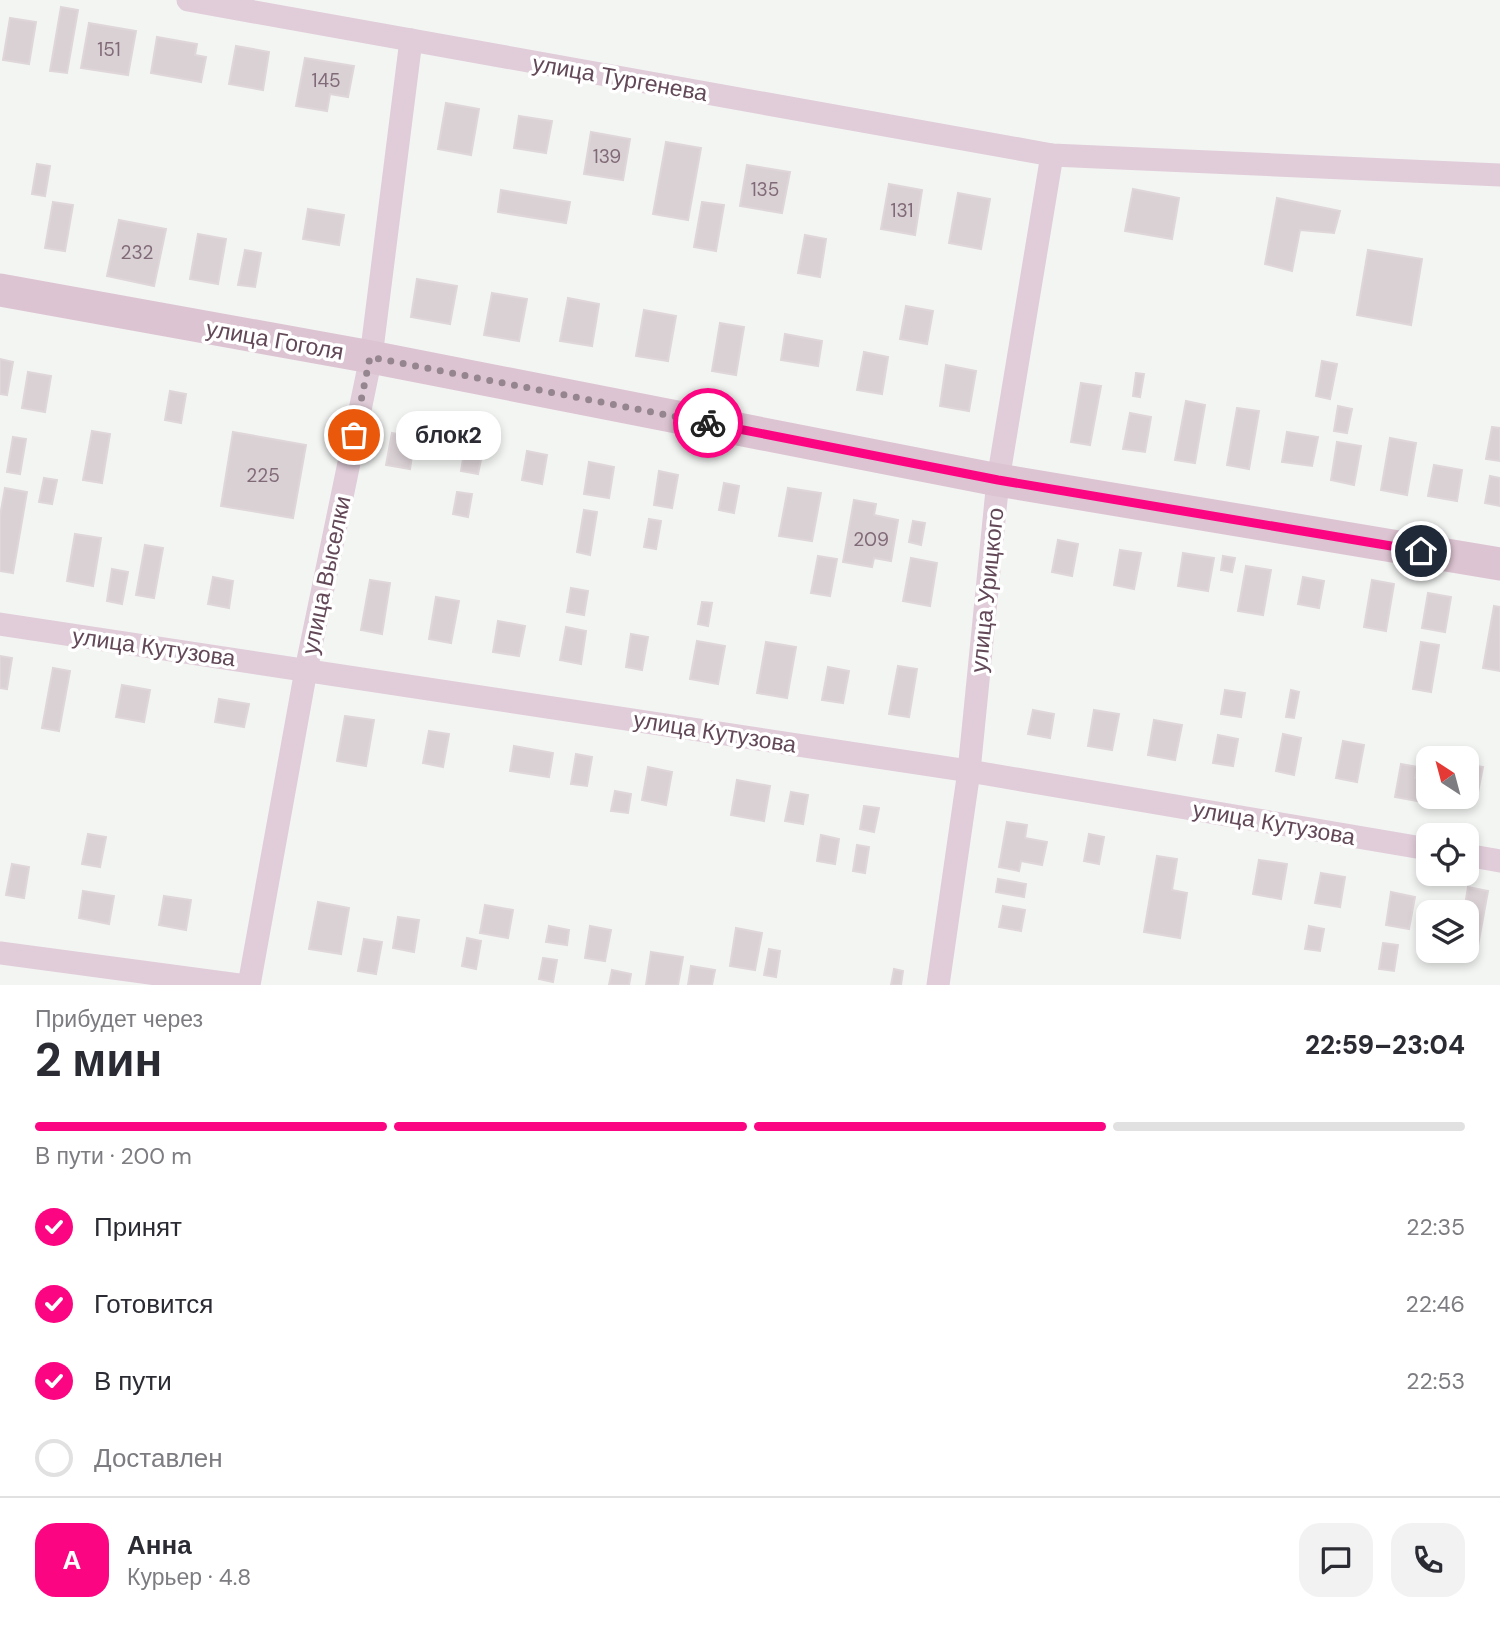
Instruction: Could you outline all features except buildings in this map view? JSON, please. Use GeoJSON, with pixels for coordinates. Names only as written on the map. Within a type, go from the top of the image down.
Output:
{"type":"FeatureCollection","features":[{"type":"Feature","properties":{"kind":"main road","name":"улица Гоголя"},"geometry":{"type":"LineString","coordinates":[[0,290],[370,357],[998,480],[1500,564]]}},
{"type":"Feature","properties":{"kind":"street","name":"улица Тургенева"},"geometry":{"type":"LineString","coordinates":[[188,0],[1052,155],[1500,175]]}},
{"type":"Feature","properties":{"kind":"street","name":"улица Выселки"},"geometry":{"type":"LineString","coordinates":[[249,985],[306,670],[370,357],[411,40]]}},
{"type":"Feature","properties":{"kind":"street","name":"улица Урицкого"},"geometry":{"type":"LineString","coordinates":[[938,985],[969,771],[998,480],[1052,155]]}},
{"type":"Feature","properties":{"kind":"street","name":"улица Кутузова"},"geometry":{"type":"LineString","coordinates":[[0,624],[969,771],[1416,847]]}},
{"type":"Feature","properties":{"kind":"street"},"geometry":{"type":"LineString","coordinates":[[1479,857],[1500,861]]}},
{"type":"Feature","properties":{"kind":"street"},"geometry":{"type":"LineString","coordinates":[[0,953],[239,985]]}},
{"type":"Feature","properties":{"kind":"way so far"},"geometry":{"type":"LineString","coordinates":[[354,435],[370,357],[708,423]]}},
{"type":"Feature","properties":{"kind":"place","name":"блок2"},"geometry":{"type":"Point","coordinates":[354,435]}},
{"type":"Feature","properties":{"kind":"route"},"geometry":{"type":"LineString","coordinates":[[708,423],[998,480],[1421,551]]}}]}
